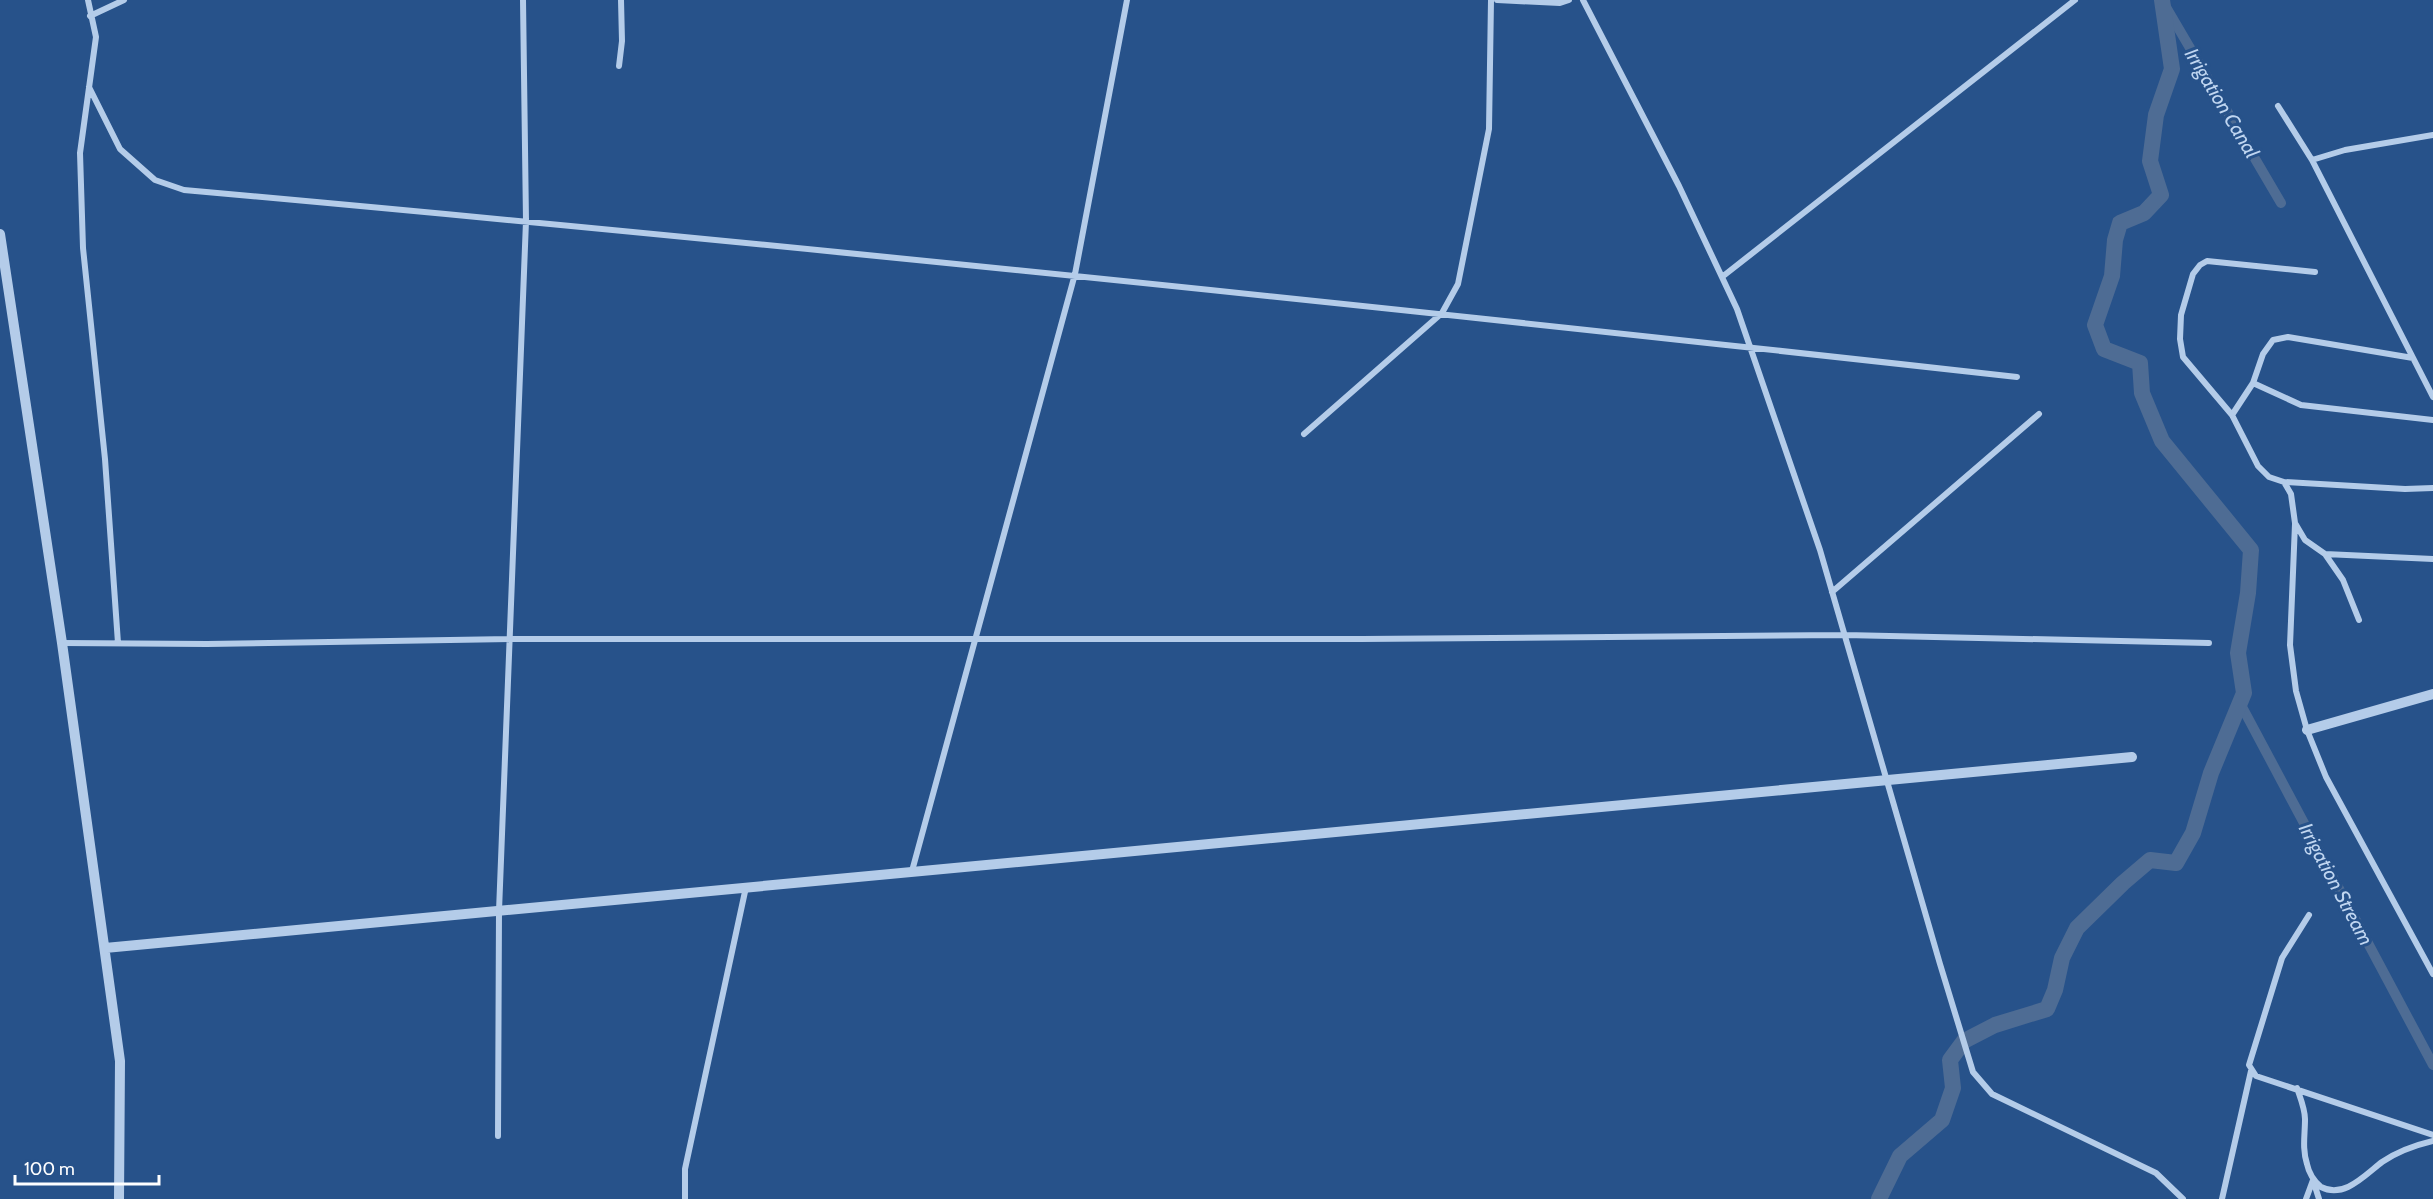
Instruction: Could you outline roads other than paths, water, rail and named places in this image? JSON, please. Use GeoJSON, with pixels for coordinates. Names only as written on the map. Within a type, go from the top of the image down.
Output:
{"type":"FeatureCollection","features":[{"type":"Feature","properties":{"kind":"street"},"geometry":{"type":"LineString","coordinates":[[88,0],[96,37],[80,153],[83,248],[105,459],[118,643]]}},
{"type":"Feature","properties":{"kind":"street"},"geometry":{"type":"LineString","coordinates":[[90,16],[124,0]]}},
{"type":"Feature","properties":{"kind":"street"},"geometry":{"type":"LineString","coordinates":[[498,1136],[498,910],[526,221],[523,0]]}},
{"type":"Feature","properties":{"kind":"street"},"geometry":{"type":"LineString","coordinates":[[619,66],[622,41],[621,0]]}},
{"type":"Feature","properties":{"kind":"street"},"geometry":{"type":"LineString","coordinates":[[912,872],[1075,274],[1127,0]]}},
{"type":"Feature","properties":{"kind":"street"},"geometry":{"type":"LineString","coordinates":[[1304,434],[1442,313],[1458,284],[1490,129],[1491,0]]}},
{"type":"Feature","properties":{"kind":"street"},"geometry":{"type":"LineString","coordinates":[[1497,0],[1560,3],[1569,0]]}},
{"type":"Feature","properties":{"kind":"street"},"geometry":{"type":"LineString","coordinates":[[1583,0],[1679,186],[1737,309],[1833,592],[1973,1072],[1992,1094],[2156,1173],[2183,1199]]}},
{"type":"Feature","properties":{"kind":"street"},"geometry":{"type":"LineString","coordinates":[[1722,277],[2075,0]]}},
{"type":"Feature","properties":{"kind":"street"},"geometry":{"type":"LineString","coordinates":[[89,87],[120,149],[155,180],[184,190],[1075,274],[2017,377]]}},
{"type":"Feature","properties":{"kind":"street"},"geometry":{"type":"LineString","coordinates":[[2278,106],[2312,160],[2433,397]]}},
{"type":"Feature","properties":{"kind":"street"},"geometry":{"type":"LineString","coordinates":[[2312,160],[2345,150],[2433,135]]}},
{"type":"Feature","properties":{"kind":"street"},"geometry":{"type":"LineString","coordinates":[[0,234],[62,642],[120,1061],[120,1199]]}},
{"type":"Feature","properties":{"kind":"street"},"geometry":{"type":"LineString","coordinates":[[2315,272],[2207,261],[2200,264],[2193,274],[2181,315],[2180,339],[2183,357],[2232,415],[2258,466],[2269,477],[2284,482],[2405,489],[2433,488]]}},
{"type":"Feature","properties":{"kind":"street"},"geometry":{"type":"LineString","coordinates":[[2232,415],[2253,383],[2263,354],[2273,340],[2288,337],[2413,358]]}},
{"type":"Feature","properties":{"kind":"street"},"geometry":{"type":"LineString","coordinates":[[2253,383],[2301,405],[2433,420]]}},
{"type":"Feature","properties":{"kind":"street"},"geometry":{"type":"LineString","coordinates":[[1833,592],[2039,414]]}},
{"type":"Feature","properties":{"kind":"street"},"geometry":{"type":"LineString","coordinates":[[2284,482],[2290,494],[2295,523],[2290,645],[2296,691],[2307,730],[2326,777],[2433,974]]}},
{"type":"Feature","properties":{"kind":"street"},"geometry":{"type":"LineString","coordinates":[[2295,523],[2305,540],[2325,554],[2343,580],[2359,620]]}},
{"type":"Feature","properties":{"kind":"street"},"geometry":{"type":"LineString","coordinates":[[2325,554],[2433,559]]}},
{"type":"Feature","properties":{"kind":"street"},"geometry":{"type":"LineString","coordinates":[[62,642],[1845,636],[2209,643]]}},
{"type":"Feature","properties":{"kind":"street"},"geometry":{"type":"LineString","coordinates":[[2307,730],[2433,694]]}},
{"type":"Feature","properties":{"kind":"street"},"geometry":{"type":"LineString","coordinates":[[105,948],[2132,757]]}},
{"type":"Feature","properties":{"kind":"street"},"geometry":{"type":"LineString","coordinates":[[685,1199],[686,1169],[746,887]]}},
{"type":"Feature","properties":{"kind":"street"},"geometry":{"type":"LineString","coordinates":[[2309,915],[2282,958],[2249,1065],[2251,1071],[2256,1076],[2433,1135]]}},
{"type":"Feature","properties":{"kind":"street"},"geometry":{"type":"LineString","coordinates":[[2222,1199],[2251,1071]]}},
{"type":"Feature","properties":{"kind":"street"},"geometry":{"type":"LineString","coordinates":[[2297,1088],[2305,1117],[2302,1143],[2319,1199]]}},
{"type":"Feature","properties":{"kind":"street"},"geometry":{"type":"LineString","coordinates":[[2313,1180],[2325,1190],[2335,1194],[2345,1193],[2384,1161],[2417,1145],[2433,1141]]}},
{"type":"Feature","properties":{"kind":"street"},"geometry":{"type":"LineString","coordinates":[[2306,1199],[2313,1180]]}},
{"type":"Feature","properties":{"kind":"waterway"},"geometry":{"type":"LineString","coordinates":[[1879,1199],[1900,1156],[1942,1120],[1953,1088],[1950,1060],[1964,1041],[1995,1025],[2047,1009],[2055,990],[2062,958],[2077,928],[2150,860],[2176,863],[2193,833],[2211,773],[2244,693],[2238,653],[2248,593],[2251,550],[2162,441],[2142,393],[2140,363],[2104,349],[2095,325],[2112,276],[2115,240],[2120,223],[2144,213],[2161,195],[2150,161],[2156,115],[2172,69],[2162,0]]}},
{"type":"Feature","properties":{"kind":"waterway","name":"Irrigation Canal"},"geometry":{"type":"LineString","coordinates":[[2163,2],[2281,203]]}},
{"type":"Feature","properties":{"kind":"waterway","name":"Irrigation Stream"},"geometry":{"type":"LineString","coordinates":[[2240,703],[2433,1065]]}}]}
